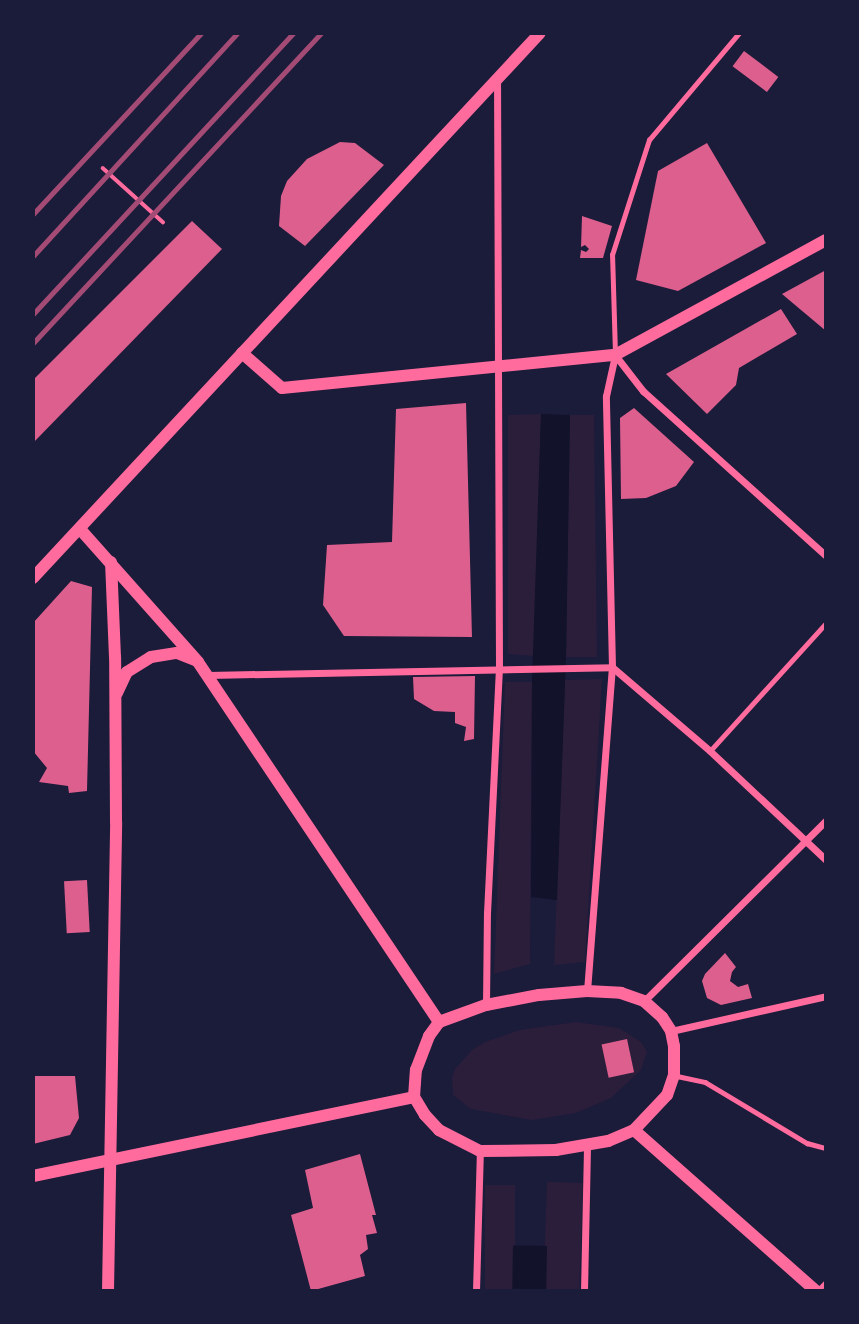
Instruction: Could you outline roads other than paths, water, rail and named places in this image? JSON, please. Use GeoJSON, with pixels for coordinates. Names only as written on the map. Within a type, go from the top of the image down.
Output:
{"type":"FeatureCollection","features":[{"type":"Feature","properties":{"kind":"street"},"geometry":{"type":"LineString","coordinates":[[33,578],[540,33]]}},
{"type":"Feature","properties":{"kind":"street"},"geometry":{"type":"LineString","coordinates":[[486,1005],[487,914],[499,668],[497,77]]}},
{"type":"Feature","properties":{"kind":"street"},"geometry":{"type":"LineString","coordinates":[[242,353],[282,388],[615,355],[826,240]]}},
{"type":"Feature","properties":{"kind":"street"},"geometry":{"type":"LineString","coordinates":[[615,355],[643,391],[825,554]]}},
{"type":"Feature","properties":{"kind":"street"},"geometry":{"type":"LineString","coordinates":[[587,991],[611,667],[606,396],[615,355]]}},
{"type":"Feature","properties":{"kind":"street"},"geometry":{"type":"LineString","coordinates":[[80,529],[198,662],[439,1022]]}},
{"type":"Feature","properties":{"kind":"street"},"geometry":{"type":"LineString","coordinates":[[108,1291],[112,1159],[116,697],[111,562]]}},
{"type":"Feature","properties":{"kind":"street"},"geometry":{"type":"LineString","coordinates":[[116,697],[127,672],[151,657],[177,653],[198,662]]}},
{"type":"Feature","properties":{"kind":"street"},"geometry":{"type":"LineString","coordinates":[[208,676],[611,667],[710,751],[826,860]]}},
{"type":"Feature","properties":{"kind":"street"},"geometry":{"type":"LineString","coordinates":[[644,1001],[826,820]]}},
{"type":"Feature","properties":{"kind":"street"},"geometry":{"type":"LineString","coordinates":[[587,991],[621,993],[644,1001],[662,1017],[671,1031],[674,1076],[667,1095],[634,1130],[587,1146],[524,1153],[480,1152],[439,1130],[425,1115],[414,1097],[421,1052],[439,1022],[486,1005],[539,995],[587,991]]}},
{"type":"Feature","properties":{"kind":"street"},"geometry":{"type":"LineString","coordinates":[[671,1031],[826,996]]}},
{"type":"Feature","properties":{"kind":"street"},"geometry":{"type":"LineString","coordinates":[[33,1176],[414,1097]]}},
{"type":"Feature","properties":{"kind":"street"},"geometry":{"type":"LineString","coordinates":[[634,1130],[817,1291]]}},
{"type":"Feature","properties":{"kind":"street"},"geometry":{"type":"LineString","coordinates":[[584,1291],[587,1146]]}},
{"type":"Feature","properties":{"kind":"street"},"geometry":{"type":"LineString","coordinates":[[476,1291],[480,1152]]}},
{"type":"Feature","properties":{"kind":"lane"},"geometry":{"type":"LineString","coordinates":[[615,355],[612,255],[649,140],[739,33]]}},
{"type":"Feature","properties":{"kind":"lane"},"geometry":{"type":"LineString","coordinates":[[710,751],[826,623]]}},
{"type":"Feature","properties":{"kind":"lane"},"geometry":{"type":"LineString","coordinates":[[674,1076],[705,1082],[807,1143],[826,1148]]}},
{"type":"Feature","properties":{"kind":"lane"},"geometry":{"type":"LineString","coordinates":[[817,1291],[826,1282]]}},
{"type":"Feature","properties":{"kind":"railway"},"geometry":{"type":"LineString","coordinates":[[33,214],[201,33]]}},
{"type":"Feature","properties":{"kind":"railway"},"geometry":{"type":"LineString","coordinates":[[33,256],[237,33]]}},
{"type":"Feature","properties":{"kind":"railway"},"geometry":{"type":"LineString","coordinates":[[33,314],[293,33]]}},
{"type":"Feature","properties":{"kind":"railway"},"geometry":{"type":"LineString","coordinates":[[33,343],[321,33]]}}]}
